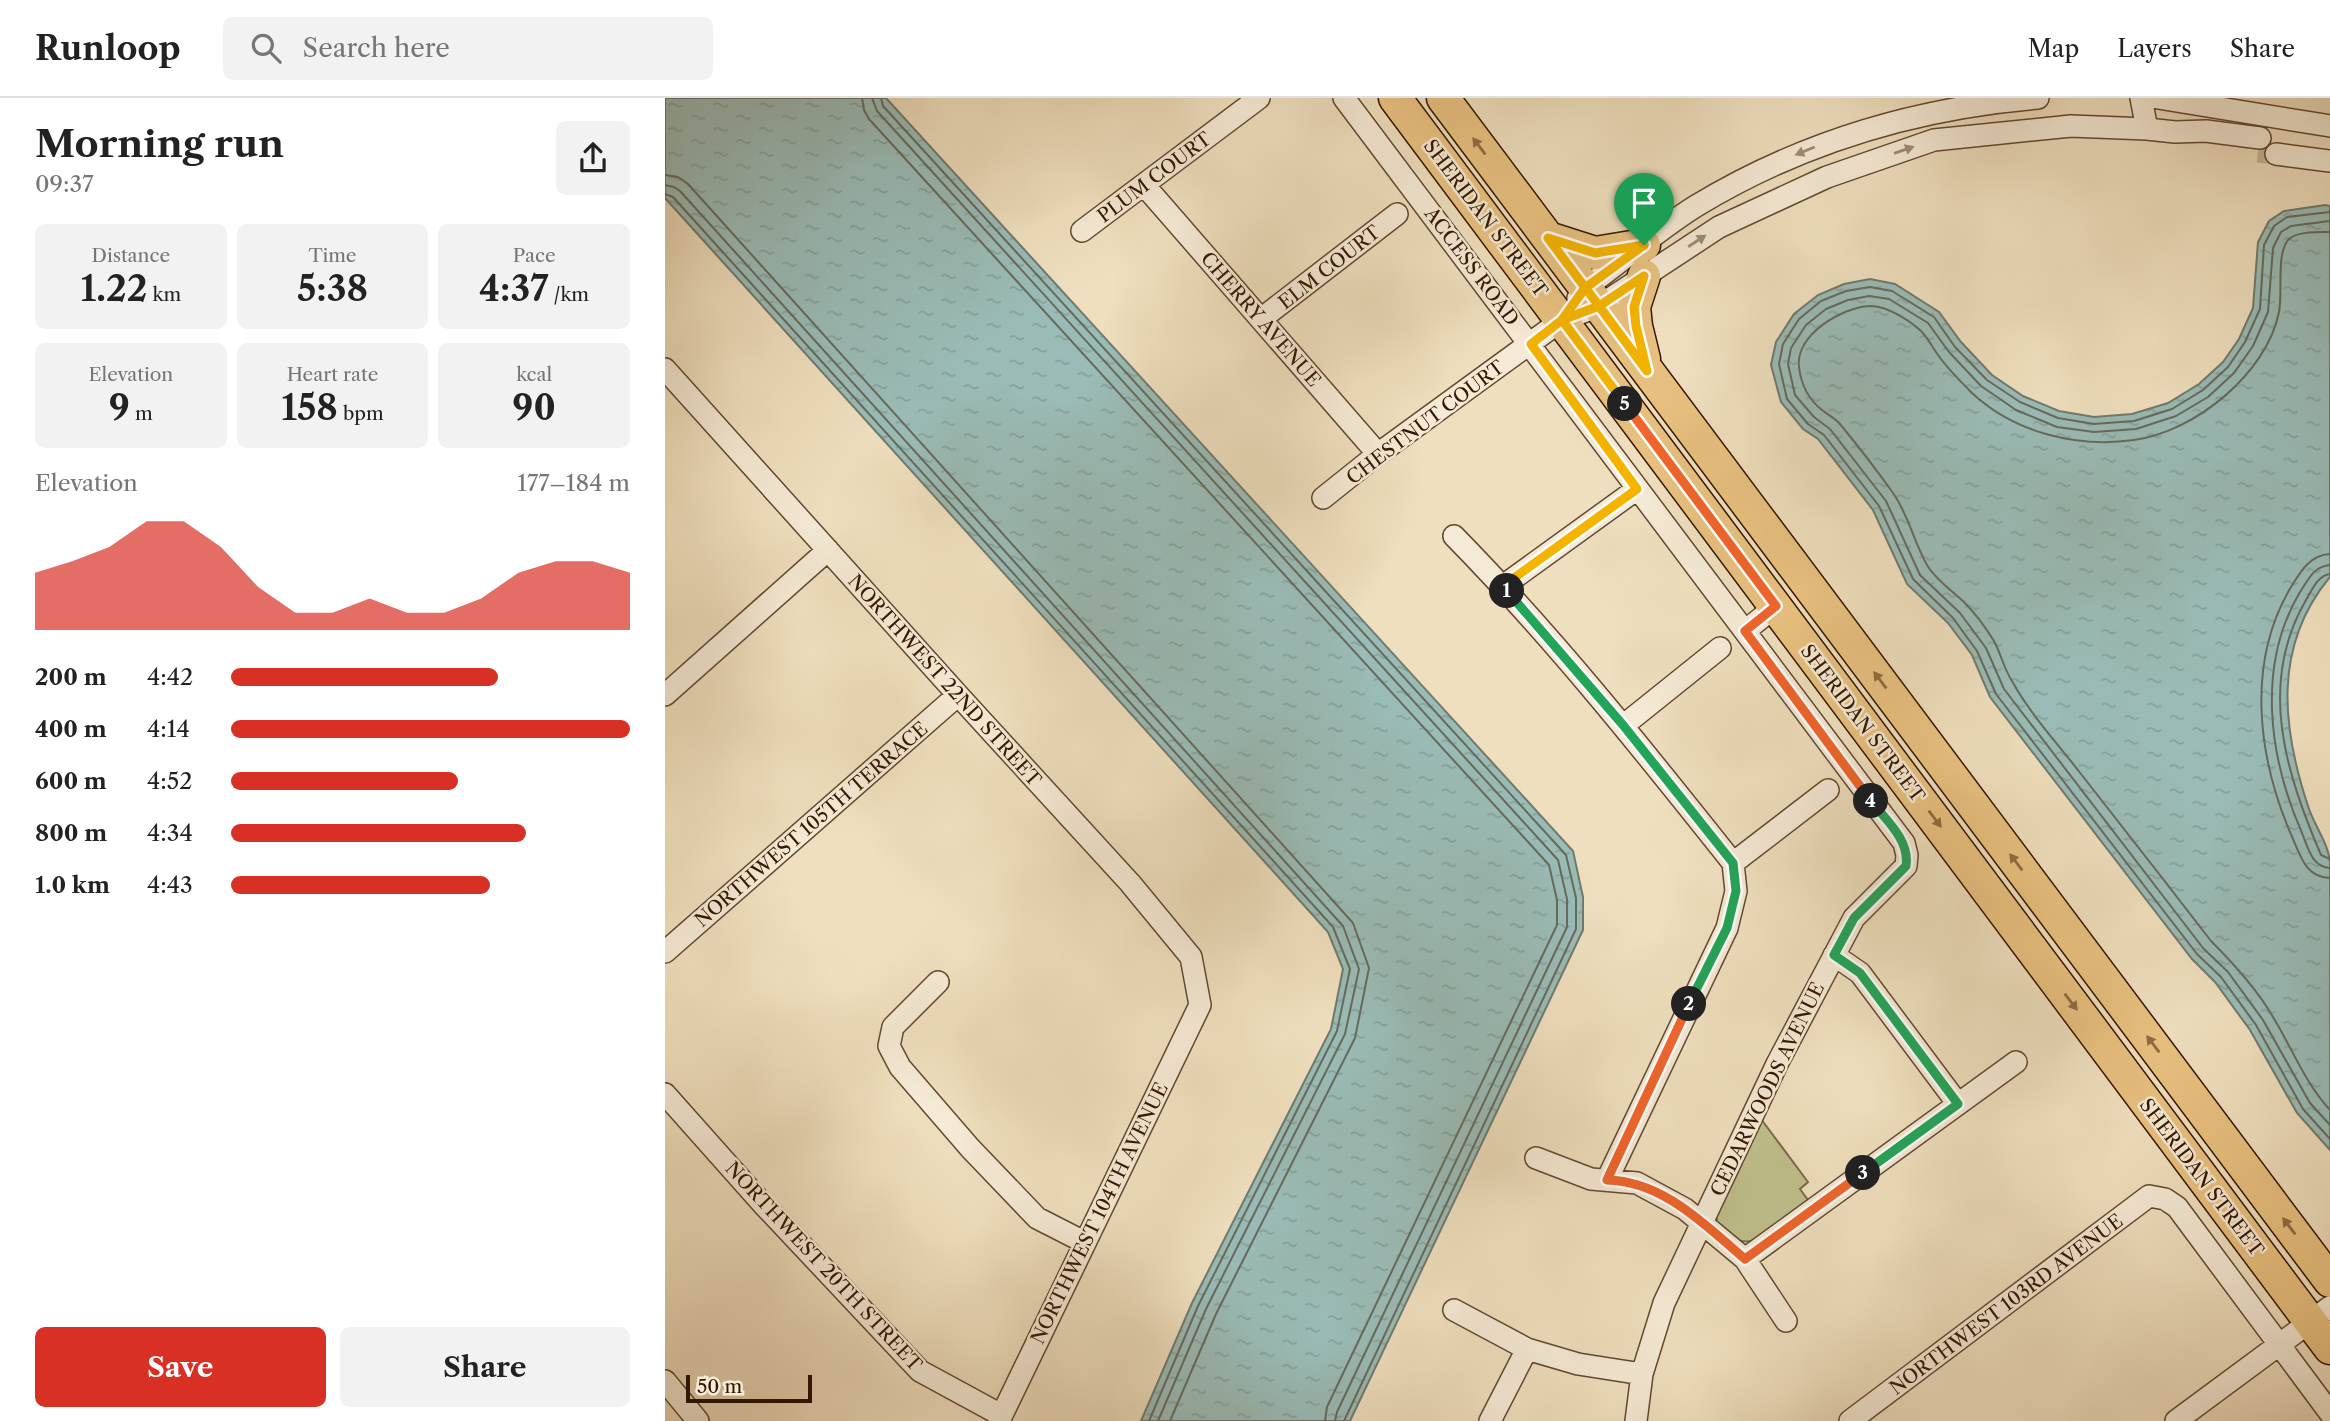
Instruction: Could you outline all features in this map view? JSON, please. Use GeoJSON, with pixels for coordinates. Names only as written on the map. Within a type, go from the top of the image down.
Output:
{"type":"FeatureCollection","features":[{"type":"Feature","properties":{"kind":"main road","name":"SHERIDAN STREET"},"geometry":{"type":"LineString","coordinates":[[1395,98],[1776,606],[2320,1314],[2330,1348]]}},
{"type":"Feature","properties":{"kind":"main road","name":"SHERIDAN STREET"},"geometry":{"type":"LineString","coordinates":[[1443,98],[2330,1281]]}},
{"type":"Feature","properties":{"kind":"main road"},"geometry":{"type":"LineString","coordinates":[[1548,238],[1595,253],[1644,260],[1634,307],[1647,371]]}},
{"type":"Feature","properties":{"kind":"street","name":"PLUM COURT"},"geometry":{"type":"LineString","coordinates":[[1082,231],[1259,98]]}},
{"type":"Feature","properties":{"kind":"street","name":"ACCESS ROAD"},"geometry":{"type":"LineString","coordinates":[[1344,98],[1904,844],[1907,855]]}},
{"type":"Feature","properties":{"kind":"street"},"geometry":{"type":"LineString","coordinates":[[1592,297],[1644,260],[1694,207],[1769,165],[1818,145],[1923,114],[1990,102],[2038,98]]}},
{"type":"Feature","properties":{"kind":"street"},"geometry":{"type":"LineString","coordinates":[[2141,98],[2147,128]]}},
{"type":"Feature","properties":{"kind":"street"},"geometry":{"type":"LineString","coordinates":[[2158,98],[2330,126]]}},
{"type":"Feature","properties":{"kind":"street"},"geometry":{"type":"LineString","coordinates":[[2147,128],[2166,98]]}},
{"type":"Feature","properties":{"kind":"street"},"geometry":{"type":"LineString","coordinates":[[1592,297],[1644,260],[1826,177],[1934,140],[2071,126],[2147,128],[2175,132],[2206,131],[2330,161]]}},
{"type":"Feature","properties":{"kind":"street"},"geometry":{"type":"LineString","coordinates":[[2268,146],[2330,148]]}},
{"type":"Feature","properties":{"kind":"street","name":"CHERRY AVENUE"},"geometry":{"type":"LineString","coordinates":[[1144,186],[1378,454]]}},
{"type":"Feature","properties":{"kind":"street","name":"ELM COURT"},"geometry":{"type":"LineString","coordinates":[[1261,319],[1397,214]]}},
{"type":"Feature","properties":{"kind":"street","name":"CHESTNUT COURT"},"geometry":{"type":"LineString","coordinates":[[1323,498],[1378,454],[1592,297]]}},
{"type":"Feature","properties":{"kind":"street","name":"NORTHWEST 22ND STREET"},"geometry":{"type":"LineString","coordinates":[[665,369],[1130,883],[1191,957],[1200,1004]]}},
{"type":"Feature","properties":{"kind":"street"},"geometry":{"type":"LineString","coordinates":[[1503,586],[1637,489]]}},
{"type":"Feature","properties":{"kind":"street"},"geometry":{"type":"LineString","coordinates":[[1454,536],[1503,586],[1623,725],[1733,863],[1736,891],[1727,928],[1706,967],[1607,1180]]}},
{"type":"Feature","properties":{"kind":"street"},"geometry":{"type":"LineString","coordinates":[[665,695],[828,550]]}},
{"type":"Feature","properties":{"kind":"street"},"geometry":{"type":"LineString","coordinates":[[1745,631],[1776,606]]}},
{"type":"Feature","properties":{"kind":"street"},"geometry":{"type":"LineString","coordinates":[[1623,725],[1720,648]]}},
{"type":"Feature","properties":{"kind":"street","name":"NORTHWEST 105TH TERRACE"},"geometry":{"type":"LineString","coordinates":[[665,952],[958,695]]}},
{"type":"Feature","properties":{"kind":"street"},"geometry":{"type":"LineString","coordinates":[[1733,863],[1828,790]]}},
{"type":"Feature","properties":{"kind":"street","name":"CEDARWOODS AVENUE"},"geometry":{"type":"LineString","coordinates":[[1636,1421],[1642,1374],[1664,1303],[1777,1064],[1854,918],[1906,866],[1907,855]]}},
{"type":"Feature","properties":{"kind":"street"},"geometry":{"type":"LineString","coordinates":[[1834,955],[1860,973],[1958,1104]]}},
{"type":"Feature","properties":{"kind":"street"},"geometry":{"type":"LineString","coordinates":[[938,982],[893,1027],[889,1046],[900,1067],[970,1148],[1037,1218],[1084,1242]]}},
{"type":"Feature","properties":{"kind":"street","name":"NORTHWEST 104TH AVENUE"},"geometry":{"type":"LineString","coordinates":[[1000,1418],[1200,1004]]}},
{"type":"Feature","properties":{"kind":"street"},"geometry":{"type":"LineString","coordinates":[[1745,1259],[2016,1062]]}},
{"type":"Feature","properties":{"kind":"street","name":"NORTHWEST 20TH STREET"},"geometry":{"type":"LineString","coordinates":[[665,1094],[920,1371],[1000,1418]]}},
{"type":"Feature","properties":{"kind":"street"},"geometry":{"type":"LineString","coordinates":[[1536,1158],[1591,1179],[1637,1183],[1676,1203],[1745,1259],[1786,1321]]}},
{"type":"Feature","properties":{"kind":"street","name":"NORTHWEST 103RD AVENUE"},"geometry":{"type":"LineString","coordinates":[[1850,1421],[2149,1196],[2165,1199],[2177,1207],[2279,1344]]}},
{"type":"Feature","properties":{"kind":"street"},"geometry":{"type":"LineString","coordinates":[[1454,1310],[1527,1349],[1579,1364],[1642,1374]]}},
{"type":"Feature","properties":{"kind":"street"},"geometry":{"type":"LineString","coordinates":[[2176,1421],[2320,1314]]}},
{"type":"Feature","properties":{"kind":"street"},"geometry":{"type":"LineString","coordinates":[[2279,1344],[2330,1413]]}},
{"type":"Feature","properties":{"kind":"street"},"geometry":{"type":"LineString","coordinates":[[1490,1421],[1527,1349]]}},
{"type":"Feature","properties":{"kind":"street"},"geometry":{"type":"LineString","coordinates":[[665,1381],[698,1421]]}},
{"type":"Feature","properties":{"kind":"green space"},"geometry":{"type":"Polygon","coordinates":[[[1761,1119],[1808,1182],[1800,1189],[1808,1200],[1755,1240],[1744,1241],[1734,1238],[1717,1222],[1716,1213],[1761,1119]]]}},
{"type":"Feature","properties":{"kind":"water"},"geometry":{"type":"Polygon","coordinates":[[[665,98],[886,98],[1573,851],[1583,897],[1583,930],[1350,1421],[1141,1421],[1192,1303],[1331,1029],[1343,969],[1328,932],[665,198],[665,98]]]}},
{"type":"Feature","properties":{"kind":"water"},"geometry":{"type":"Polygon","coordinates":[[[2330,206],[2330,577],[2311,604],[2298,632],[2291,660],[2288,719],[2300,779],[2330,863],[2330,1150],[2297,1113],[2250,1030],[2215,982],[2192,959],[1990,697],[1972,655],[1948,623],[1907,584],[1873,510],[1818,439],[1803,429],[1781,402],[1771,365],[1776,342],[1794,314],[1818,295],[1844,284],[1870,279],[1895,284],[1939,312],[1961,342],[1992,375],[2023,396],[2059,411],[2094,417],[2132,414],[2168,403],[2199,384],[2223,362],[2239,339],[2253,308],[2258,242],[2269,221],[2284,211],[2330,206]]]}},
{"type":"Feature","properties":{"kind":"tunnel"},"geometry":{"type":"LineString","coordinates":[[2258,152],[2276,154]]}},
{"type":"Feature","properties":{"kind":"route"},"geometry":{"type":"LineString","coordinates":[[1644,245],[1585,288],[1562,320],[1531,344],[1637,489],[1503,586],[1623,725],[1733,863],[1736,891],[1727,928],[1706,967],[1607,1180],[1637,1183],[1659,1194],[1685,1209],[1745,1259],[1958,1104],[1860,973],[1834,955],[1854,918],[1906,866],[1904,844],[1745,631],[1776,606],[1562,320],[1599,306],[1647,371],[1634,307],[1644,276],[1599,306],[1585,288],[1548,238],[1595,253],[1644,245]]}}]}
